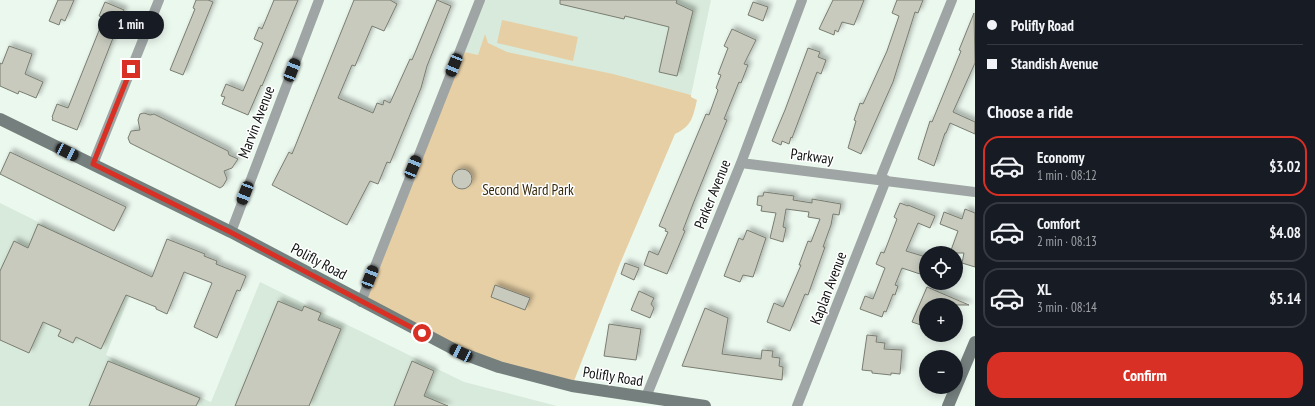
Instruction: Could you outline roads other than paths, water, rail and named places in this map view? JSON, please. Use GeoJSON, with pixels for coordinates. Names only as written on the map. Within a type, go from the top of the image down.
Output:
{"type":"FeatureCollection","features":[{"type":"Feature","properties":{"kind":"main road","name":"Polifly Road"},"geometry":{"type":"LineString","coordinates":[[0,119],[230,232],[360,302],[461,353],[500,367],[572,386],[706,406]]}},
{"type":"Feature","properties":{"kind":"main road"},"geometry":{"type":"LineString","coordinates":[[948,406],[975,342]]}},
{"type":"Feature","properties":{"kind":"street"},"geometry":{"type":"LineString","coordinates":[[93,164],[158,0]]}},
{"type":"Feature","properties":{"kind":"street","name":"Marvin Avenue"},"geometry":{"type":"LineString","coordinates":[[230,232],[319,0]]}},
{"type":"Feature","properties":{"kind":"street"},"geometry":{"type":"LineString","coordinates":[[360,302],[480,0]]}},
{"type":"Feature","properties":{"kind":"street","name":"Parker Avenue"},"geometry":{"type":"LineString","coordinates":[[646,397],[741,163],[802,0]]}},
{"type":"Feature","properties":{"kind":"street","name":"Kaplan Avenue"},"geometry":{"type":"LineString","coordinates":[[797,406],[952,0]]}},
{"type":"Feature","properties":{"kind":"street","name":"Parkway"},"geometry":{"type":"LineString","coordinates":[[741,163],[975,192]]}},
{"type":"Feature","properties":{"kind":"park label","name":"Second Ward Park"},"geometry":{"type":"Point","coordinates":[528,189]}}]}
